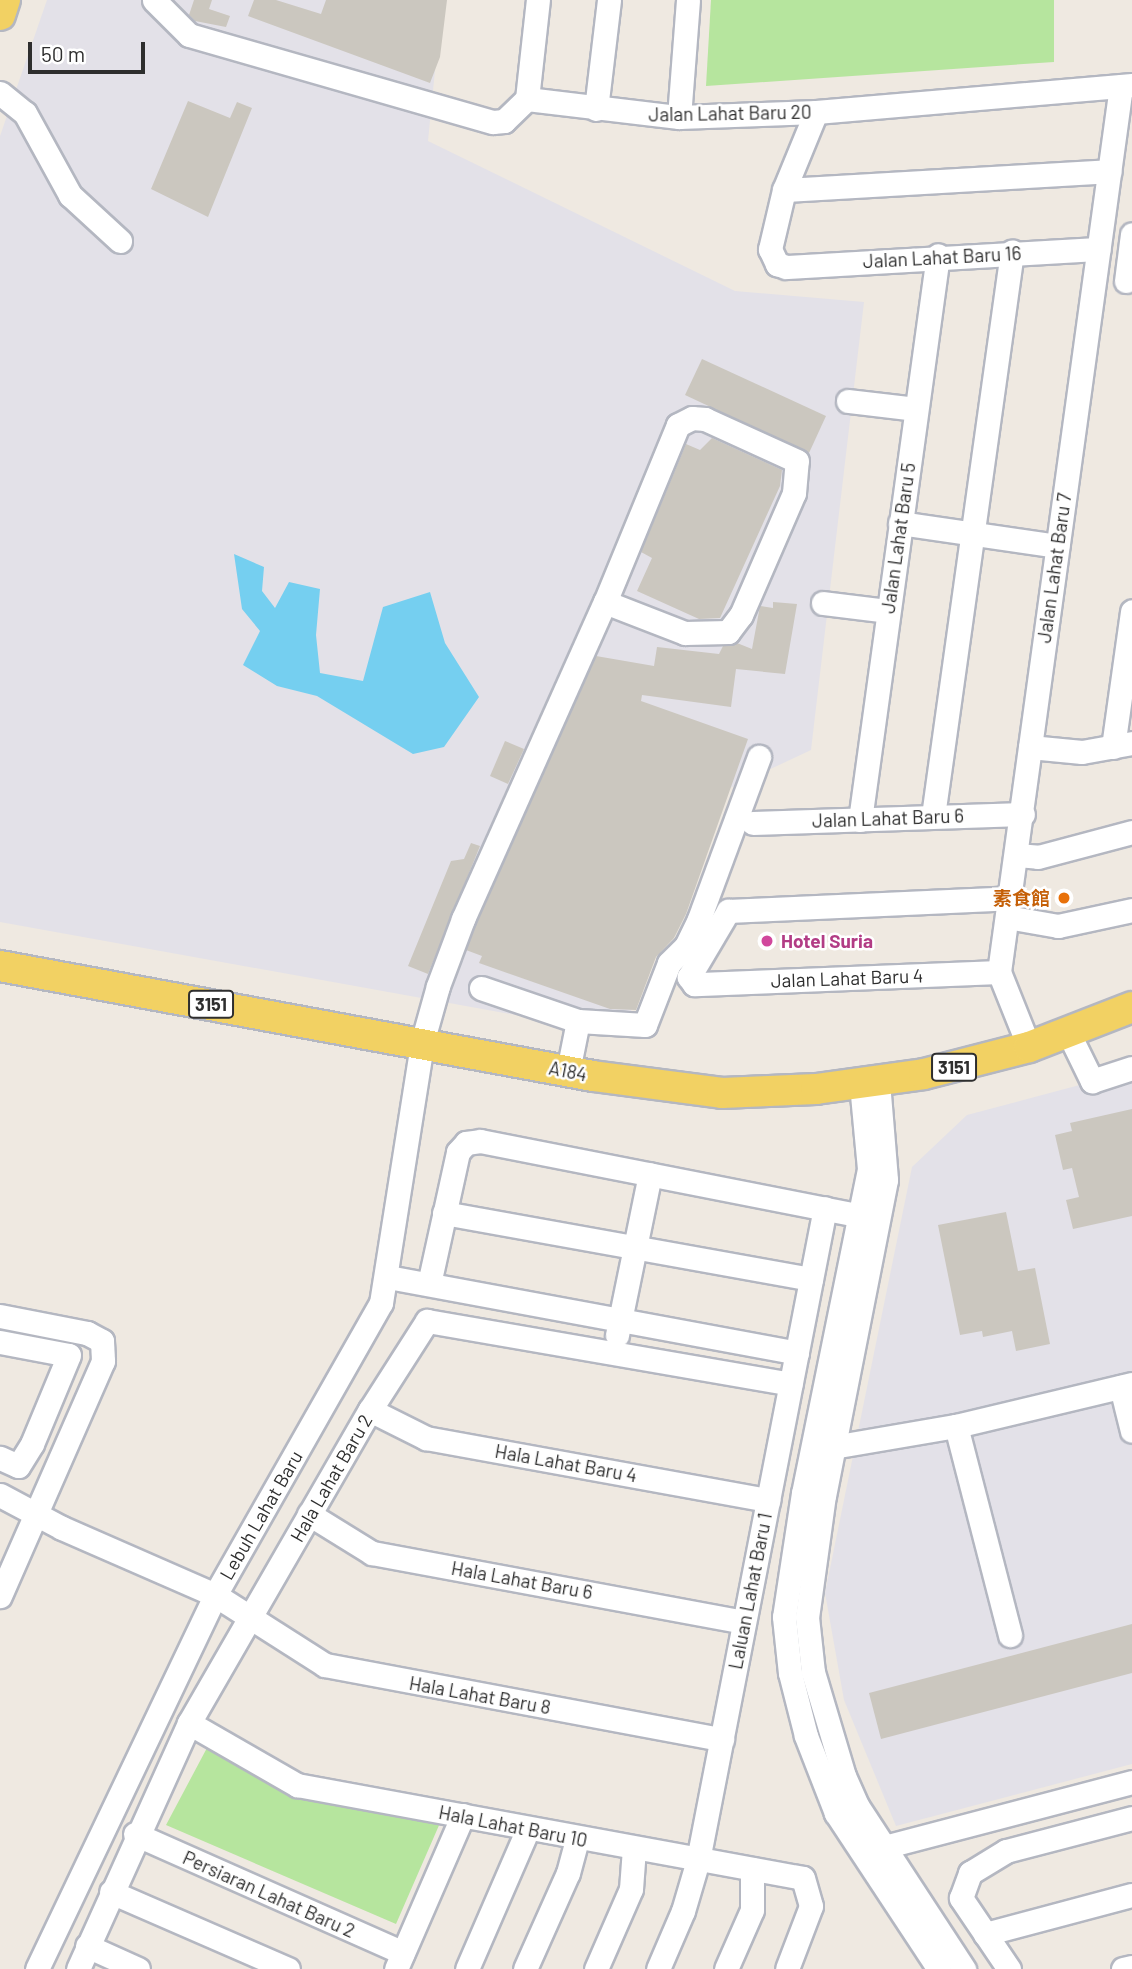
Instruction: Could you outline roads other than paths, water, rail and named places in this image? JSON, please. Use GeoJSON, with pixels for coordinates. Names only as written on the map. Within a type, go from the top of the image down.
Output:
{"type":"FeatureCollection","features":[{"type":"Feature","properties":{"kind":"main road"},"geometry":{"type":"LineString","coordinates":[[0,15],[5,0]]}},
{"type":"Feature","properties":{"kind":"main road","name":"A184"},"geometry":{"type":"LineString","coordinates":[[0,966],[569,1071],[722,1093],[869,1083],[1028,1047],[1132,1007]]}},
{"type":"Feature","properties":{"kind":"street"},"geometry":{"type":"LineString","coordinates":[[154,0],[189,35],[493,122],[504,121],[527,99],[538,0]]}},
{"type":"Feature","properties":{"kind":"street"},"geometry":{"type":"LineString","coordinates":[[596,109],[609,0]]}},
{"type":"Feature","properties":{"kind":"street"},"geometry":{"type":"LineString","coordinates":[[678,117],[688,0]]}},
{"type":"Feature","properties":{"kind":"street","name":"Jalan Lahat Baru 20"},"geometry":{"type":"LineString","coordinates":[[527,99],[678,117],[816,112],[1126,85]]}},
{"type":"Feature","properties":{"kind":"street","name":"Jalan Lahat Baru 7"},"geometry":{"type":"LineString","coordinates":[[1028,1047],[999,972],[1023,814],[1109,171],[1126,85]]}},
{"type":"Feature","properties":{"kind":"street"},"geometry":{"type":"LineString","coordinates":[[0,93],[25,113],[70,195],[120,241]]}},
{"type":"Feature","properties":{"kind":"street"},"geometry":{"type":"LineString","coordinates":[[816,112],[784,191],[1109,171]]}},
{"type":"Feature","properties":{"kind":"street","name":"Jalan Lahat Baru 16"},"geometry":{"type":"LineString","coordinates":[[784,191],[770,249],[777,264],[786,267],[938,255],[1098,249]]}},
{"type":"Feature","properties":{"kind":"street"},"geometry":{"type":"LineString","coordinates":[[1093,284],[1129,281],[1132,234]]}},
{"type":"Feature","properties":{"kind":"street"},"geometry":{"type":"LineString","coordinates":[[933,816],[1012,252]]}},
{"type":"Feature","properties":{"kind":"street","name":"Jalan Lahat Baru 5"},"geometry":{"type":"LineString","coordinates":[[860,820],[938,255]]}},
{"type":"Feature","properties":{"kind":"street"},"geometry":{"type":"LineString","coordinates":[[848,401],[916,409]]}},
{"type":"Feature","properties":{"kind":"street","name":"Lebuh Lahat Baru"},"geometry":{"type":"LineString","coordinates":[[37,1969],[215,1595],[381,1303],[388,1277],[422,1043],[463,919],[605,602],[678,425],[692,418],[705,419],[797,461],[794,493],[741,615],[728,632],[685,634],[605,602]]}},
{"type":"Feature","properties":{"kind":"street"},"geometry":{"type":"LineString","coordinates":[[900,523],[1057,546]]}},
{"type":"Feature","properties":{"kind":"street"},"geometry":{"type":"LineString","coordinates":[[822,603],[888,611]]}},
{"type":"Feature","properties":{"kind":"street"},"geometry":{"type":"LineString","coordinates":[[1030,747],[1082,752],[1123,745],[1132,611]]}},
{"type":"Feature","properties":{"kind":"street"},"geometry":{"type":"LineString","coordinates":[[481,988],[578,1021],[610,1020],[640,1028],[650,1018],[669,963],[685,946],[699,919],[760,757]]}},
{"type":"Feature","properties":{"kind":"street","name":"Jalan Lahat Baru 6"},"geometry":{"type":"LineString","coordinates":[[753,823],[1023,814]]}},
{"type":"Feature","properties":{"kind":"street"},"geometry":{"type":"LineString","coordinates":[[1017,855],[1038,857],[1132,832]]}},
{"type":"Feature","properties":{"kind":"street"},"geometry":{"type":"LineString","coordinates":[[1008,908],[1058,926],[1132,910]]}},
{"type":"Feature","properties":{"kind":"street","name":"Jalan Lahat Baru 4"},"geometry":{"type":"LineString","coordinates":[[999,972],[694,984],[689,977],[693,965],[727,911],[1008,908]]}},
{"type":"Feature","properties":{"kind":"street"},"geometry":{"type":"LineString","coordinates":[[569,1071],[578,1021]]}},
{"type":"Feature","properties":{"kind":"street"},"geometry":{"type":"LineString","coordinates":[[1068,1032],[1092,1081],[1132,1068]]}},
{"type":"Feature","properties":{"kind":"street"},"geometry":{"type":"LineString","coordinates":[[869,1083],[869,1217],[822,1449],[786,1585],[784,1617],[790,1673],[806,1736],[831,1800],[863,1859],[939,1969]]}},
{"type":"Feature","properties":{"kind":"street"},"geometry":{"type":"LineString","coordinates":[[429,1284],[458,1152],[466,1143],[480,1141],[869,1217]]}},
{"type":"Feature","properties":{"kind":"street"},"geometry":{"type":"LineString","coordinates":[[614,1352],[650,1174]]}},
{"type":"Feature","properties":{"kind":"street","name":"Laluan Lahat Baru 1"},"geometry":{"type":"LineString","coordinates":[[658,1969],[683,1911],[698,1860],[825,1208]]}},
{"type":"Feature","properties":{"kind":"street"},"geometry":{"type":"LineString","coordinates":[[444,1213],[811,1279]]}},
{"type":"Feature","properties":{"kind":"street"},"geometry":{"type":"LineString","coordinates":[[388,1277],[797,1353]]}},
{"type":"Feature","properties":{"kind":"street"},"geometry":{"type":"LineString","coordinates":[[0,1316],[87,1333],[102,1341],[103,1361],[0,1596]]}},
{"type":"Feature","properties":{"kind":"street","name":"Hala Lahat Baru 2"},"geometry":{"type":"LineString","coordinates":[[78,1969],[135,1835],[189,1723],[370,1410],[427,1321],[791,1384]]}},
{"type":"Feature","properties":{"kind":"street"},"geometry":{"type":"LineString","coordinates":[[0,1342],[69,1355],[32,1444],[18,1465],[0,1458]]}},
{"type":"Feature","properties":{"kind":"street"},"geometry":{"type":"LineString","coordinates":[[822,1449],[956,1426],[1127,1386],[1132,1431]]}},
{"type":"Feature","properties":{"kind":"street","name":"Hala Lahat Baru 4"},"geometry":{"type":"LineString","coordinates":[[370,1410],[426,1438],[768,1500]]}},
{"type":"Feature","properties":{"kind":"street"},"geometry":{"type":"LineString","coordinates":[[956,1426],[1010,1635]]}},
{"type":"Feature","properties":{"kind":"street"},"geometry":{"type":"LineString","coordinates":[[32,1444],[60,1460]]}},
{"type":"Feature","properties":{"kind":"street"},"geometry":{"type":"LineString","coordinates":[[822,1449],[807,1617],[813,1672],[844,1776],[884,1847],[964,1969]]}},
{"type":"Feature","properties":{"kind":"street","name":"Hala Lahat Baru 8"},"geometry":{"type":"LineString","coordinates":[[0,1495],[37,1515],[215,1595],[249,1619],[337,1669],[722,1739]]}},
{"type":"Feature","properties":{"kind":"street","name":"Hala Lahat Baru 6"},"geometry":{"type":"LineString","coordinates":[[309,1514],[372,1553],[744,1622]]}},
{"type":"Feature","properties":{"kind":"street","name":"Hala Lahat Baru 10"},"geometry":{"type":"LineString","coordinates":[[189,1723],[297,1785],[577,1839],[803,1878],[811,1906],[787,1969]]}},
{"type":"Feature","properties":{"kind":"street"},"geometry":{"type":"LineString","coordinates":[[863,1859],[884,1847],[1132,1782]]}},
{"type":"Feature","properties":{"kind":"street"},"geometry":{"type":"LineString","coordinates":[[399,1961],[463,1815]]}},
{"type":"Feature","properties":{"kind":"street"},"geometry":{"type":"LineString","coordinates":[[1009,1969],[961,1898],[970,1873],[1006,1851],[1132,1818]]}},
{"type":"Feature","properties":{"kind":"street"},"geometry":{"type":"LineString","coordinates":[[467,1969],[528,1829]]}},
{"type":"Feature","properties":{"kind":"street","name":"Persiaran Lahat Baru 2"},"geometry":{"type":"LineString","coordinates":[[135,1835],[399,1961]]}},
{"type":"Feature","properties":{"kind":"street"},"geometry":{"type":"LineString","coordinates":[[525,1969],[568,1873],[577,1839]]}},
{"type":"Feature","properties":{"kind":"street"},"geometry":{"type":"LineString","coordinates":[[596,1969],[631,1889],[634,1848]]}},
{"type":"Feature","properties":{"kind":"street"},"geometry":{"type":"LineString","coordinates":[[726,1969],[752,1910],[752,1869]]}},
{"type":"Feature","properties":{"kind":"street"},"geometry":{"type":"LineString","coordinates":[[111,1892],[288,1969]]}},
{"type":"Feature","properties":{"kind":"street"},"geometry":{"type":"LineString","coordinates":[[985,1934],[1132,1895]]}},
{"type":"Feature","properties":{"kind":"street"},"geometry":{"type":"LineString","coordinates":[[87,1947],[138,1969]]}},
{"type":"Feature","properties":{"kind":"street"},"geometry":{"type":"LineString","coordinates":[[1123,1969],[1132,1967]]}},
{"type":"Feature","properties":{"kind":"water"},"geometry":{"type":"Polygon","coordinates":[[[234,554],[264,567],[262,591],[275,608],[289,582],[320,589],[316,635],[320,673],[363,681],[383,607],[430,592],[445,643],[479,697],[444,747],[413,754],[317,696],[277,686],[243,665],[260,631],[242,609],[234,554]]]}},
{"type":"Feature","properties":{"kind":"place","name":"素食館"},"geometry":{"type":"Point","coordinates":[1064,898]}},
{"type":"Feature","properties":{"kind":"place","name":"Hotel Suria"},"geometry":{"type":"Point","coordinates":[767,941]}}]}
